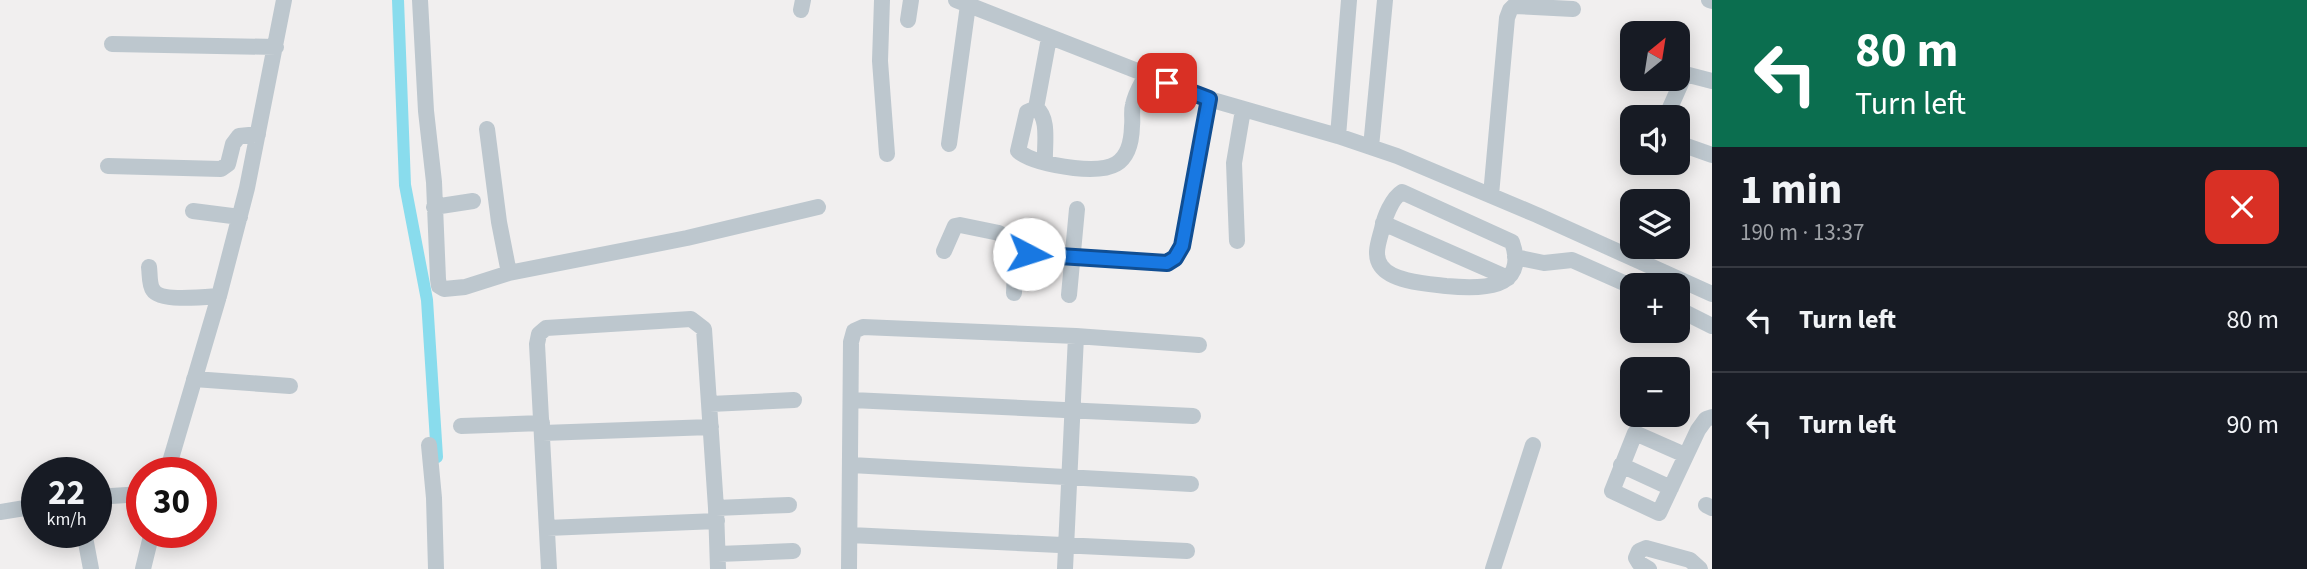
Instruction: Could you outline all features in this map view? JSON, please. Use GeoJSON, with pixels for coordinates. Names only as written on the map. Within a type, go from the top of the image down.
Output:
{"type":"FeatureCollection","features":[{"type":"Feature","properties":{"kind":"street"},"geometry":{"type":"LineString","coordinates":[[171,457],[240,217],[284,0]]}},
{"type":"Feature","properties":{"kind":"street"},"geometry":{"type":"LineString","coordinates":[[419,0],[439,286],[444,289],[465,287],[509,273],[687,238],[818,207]]}},
{"type":"Feature","properties":{"kind":"street"},"geometry":{"type":"LineString","coordinates":[[882,0],[880,61],[887,154]]}},
{"type":"Feature","properties":{"kind":"street"},"geometry":{"type":"LineString","coordinates":[[908,20],[911,0]]}},
{"type":"Feature","properties":{"kind":"street"},"geometry":{"type":"LineString","coordinates":[[1338,136],[1349,0]]}},
{"type":"Feature","properties":{"kind":"street"},"geometry":{"type":"LineString","coordinates":[[1371,146],[1385,0]]}},
{"type":"Feature","properties":{"kind":"street"},"geometry":{"type":"LineString","coordinates":[[949,144],[962,2],[1209,99],[1371,146],[1491,195],[1712,294]]}},
{"type":"Feature","properties":{"kind":"street"},"geometry":{"type":"LineString","coordinates":[[1491,195],[1507,18],[1510,10],[1514,6],[1573,9]]}},
{"type":"Feature","properties":{"kind":"street"},"geometry":{"type":"LineString","coordinates":[[1036,108],[1049,38]]}},
{"type":"Feature","properties":{"kind":"street"},"geometry":{"type":"LineString","coordinates":[[112,44],[276,47]]}},
{"type":"Feature","properties":{"kind":"street"},"geometry":{"type":"LineString","coordinates":[[1671,105],[1685,74],[1712,81]]}},
{"type":"Feature","properties":{"kind":"street"},"geometry":{"type":"LineString","coordinates":[[1036,108],[1027,112],[1023,120],[1018,151],[1026,156],[1065,167],[1100,170],[1114,166],[1126,157],[1131,145],[1133,104],[1146,75]]}},
{"type":"Feature","properties":{"kind":"street"},"geometry":{"type":"LineString","coordinates":[[943,251],[952,230],[960,225],[999,233],[1016,248],[1029,254],[1167,263],[1175,258],[1182,246],[1209,99]]}},
{"type":"Feature","properties":{"kind":"street"},"geometry":{"type":"LineString","coordinates":[[1036,108],[1041,111],[1044,119],[1045,162]]}},
{"type":"Feature","properties":{"kind":"street"},"geometry":{"type":"LineString","coordinates":[[1237,241],[1234,163],[1243,110]]}},
{"type":"Feature","properties":{"kind":"street"},"geometry":{"type":"LineString","coordinates":[[487,129],[499,222],[509,273]]}},
{"type":"Feature","properties":{"kind":"street"},"geometry":{"type":"LineString","coordinates":[[108,166],[221,169],[228,164],[233,144],[239,136],[258,134]]}},
{"type":"Feature","properties":{"kind":"street"},"geometry":{"type":"LineString","coordinates":[[1690,147],[1712,155]]}},
{"type":"Feature","properties":{"kind":"street"},"geometry":{"type":"LineString","coordinates":[[1402,192],[1512,242],[1515,257],[1512,273],[1493,286],[1470,288],[1418,283],[1392,274],[1379,264],[1376,253],[1383,223],[1398,194],[1402,192]]}},
{"type":"Feature","properties":{"kind":"street"},"geometry":{"type":"LineString","coordinates":[[434,207],[473,201]]}},
{"type":"Feature","properties":{"kind":"street"},"geometry":{"type":"LineString","coordinates":[[1069,295],[1077,208]]}},
{"type":"Feature","properties":{"kind":"street"},"geometry":{"type":"LineString","coordinates":[[193,211],[240,217]]}},
{"type":"Feature","properties":{"kind":"street"},"geometry":{"type":"LineString","coordinates":[[1383,223],[1508,278]]}},
{"type":"Feature","properties":{"kind":"street"},"geometry":{"type":"LineString","coordinates":[[1014,293],[1016,248]]}},
{"type":"Feature","properties":{"kind":"street"},"geometry":{"type":"LineString","coordinates":[[1515,257],[1545,263],[1572,260],[1620,281]]}},
{"type":"Feature","properties":{"kind":"street"},"geometry":{"type":"LineString","coordinates":[[149,268],[155,293],[170,298],[219,296]]}},
{"type":"Feature","properties":{"kind":"street"},"geometry":{"type":"LineString","coordinates":[[1690,315],[1712,326]]}},
{"type":"Feature","properties":{"kind":"street"},"geometry":{"type":"LineString","coordinates":[[549,569],[537,344],[539,334],[546,328],[691,319],[704,329],[718,562],[793,551]]}},
{"type":"Feature","properties":{"kind":"street"},"geometry":{"type":"LineString","coordinates":[[849,569],[851,342],[854,331],[863,327],[1076,336],[1199,345]]}},
{"type":"Feature","properties":{"kind":"street"},"geometry":{"type":"LineString","coordinates":[[1066,569],[1076,336]]}},
{"type":"Feature","properties":{"kind":"street"},"geometry":{"type":"LineString","coordinates":[[194,379],[290,386]]}},
{"type":"Feature","properties":{"kind":"street"},"geometry":{"type":"LineString","coordinates":[[710,404],[794,400]]}},
{"type":"Feature","properties":{"kind":"street"},"geometry":{"type":"LineString","coordinates":[[852,400],[1073,408],[1193,416]]}},
{"type":"Feature","properties":{"kind":"street"},"geometry":{"type":"LineString","coordinates":[[1685,455],[1635,433],[1612,491],[1656,513],[1662,509],[1698,430],[1706,419],[1712,417]]}},
{"type":"Feature","properties":{"kind":"street"},"geometry":{"type":"LineString","coordinates":[[461,426],[711,427]]}},
{"type":"Feature","properties":{"kind":"street"},"geometry":{"type":"LineString","coordinates":[[429,445],[436,569]]}},
{"type":"Feature","properties":{"kind":"street"},"geometry":{"type":"LineString","coordinates":[[1493,569],[1533,445]]}},
{"type":"Feature","properties":{"kind":"street"},"geometry":{"type":"LineString","coordinates":[[1621,465],[1671,488]]}},
{"type":"Feature","properties":{"kind":"street"},"geometry":{"type":"LineString","coordinates":[[851,466],[1191,484]]}},
{"type":"Feature","properties":{"kind":"street"},"geometry":{"type":"LineString","coordinates":[[547,528],[717,515],[789,505]]}},
{"type":"Feature","properties":{"kind":"street"},"geometry":{"type":"LineString","coordinates":[[0,512],[21,509]]}},
{"type":"Feature","properties":{"kind":"street"},"geometry":{"type":"LineString","coordinates":[[850,535],[1187,551]]}},
{"type":"Feature","properties":{"kind":"street"},"geometry":{"type":"LineString","coordinates":[[87,548],[91,569]]}},
{"type":"Feature","properties":{"kind":"street"},"geometry":{"type":"LineString","coordinates":[[139,568],[146,548]]}},
{"type":"Feature","properties":{"kind":"street"},"geometry":{"type":"LineString","coordinates":[[1649,569],[1636,558],[1642,549],[1671,554],[1690,561],[1700,569]]}},
{"type":"Feature","properties":{"kind":"waterway"},"geometry":{"type":"LineString","coordinates":[[398,0],[405,185],[427,300],[437,457]]}},
{"type":"Feature","properties":{"kind":"route"},"geometry":{"type":"LineString","coordinates":[[1029,254],[1167,263],[1175,258],[1182,246],[1209,99],[1167,83]]}}]}
